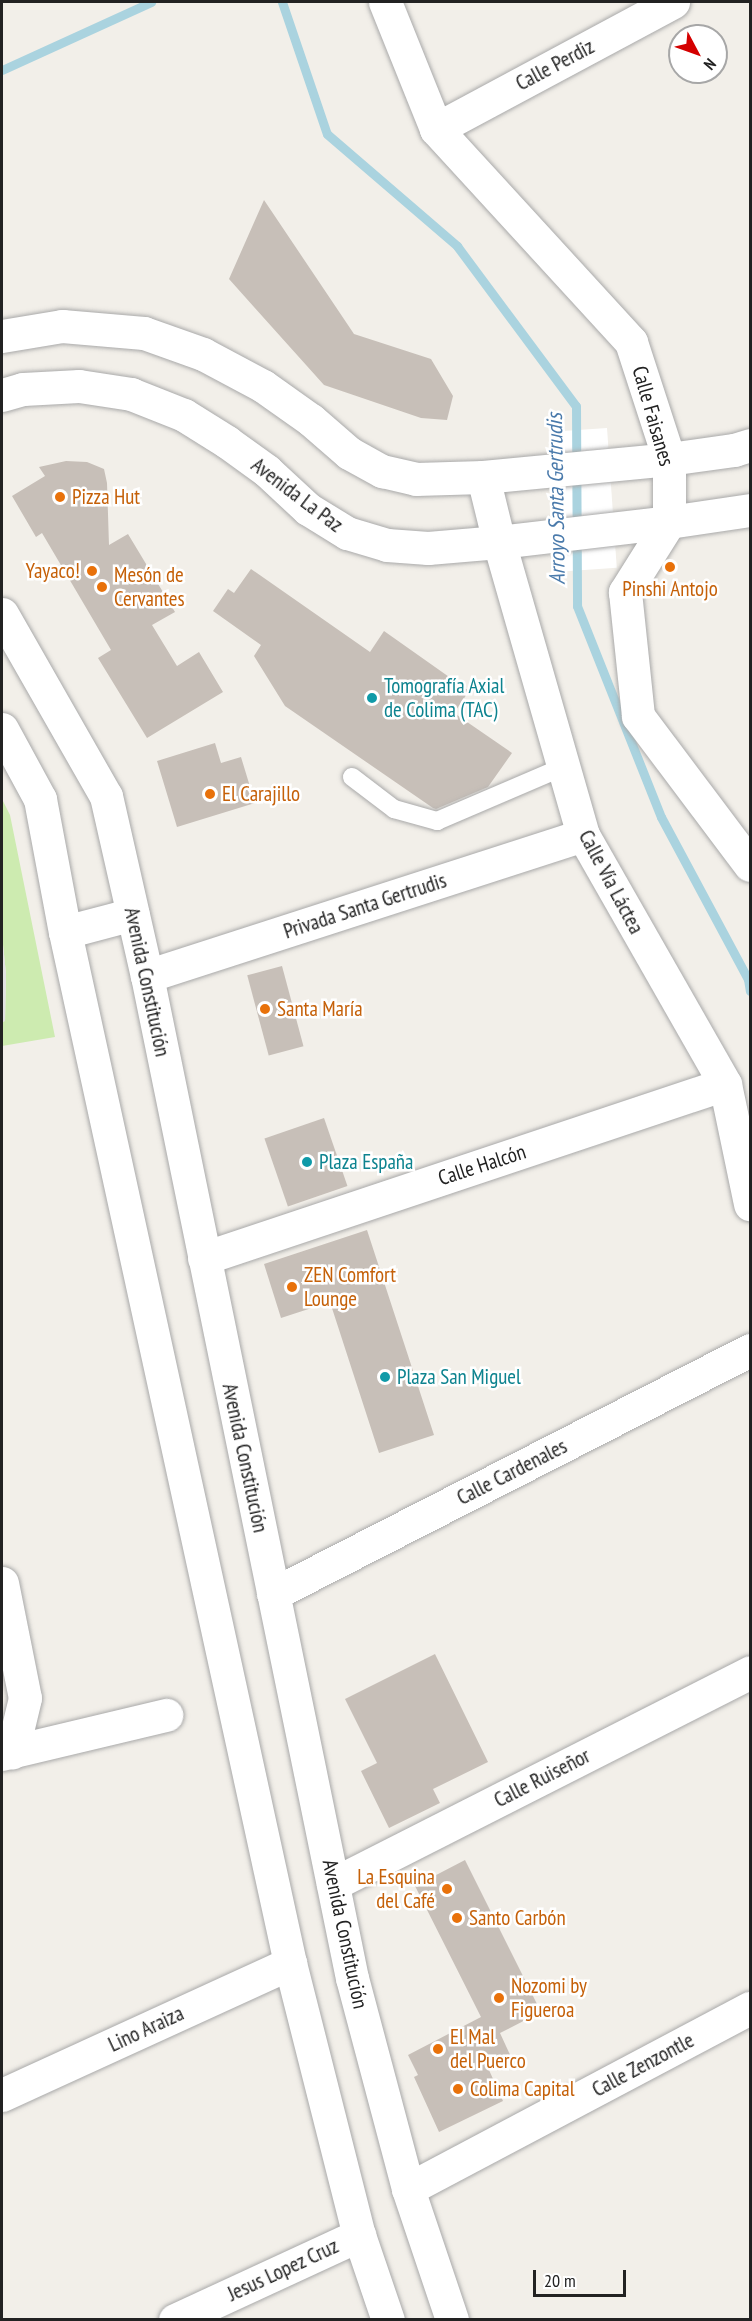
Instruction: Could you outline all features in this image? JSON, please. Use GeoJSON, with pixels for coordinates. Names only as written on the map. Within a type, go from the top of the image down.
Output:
{"type":"FeatureCollection","features":[{"type":"Feature","properties":{"kind":"street","name":"Calle Faisanes"},"geometry":{"type":"LineString","coordinates":[[385,2],[436,129],[631,342],[669,459],[669,522]]}},
{"type":"Feature","properties":{"kind":"street","name":"Calle Perdiz"},"geometry":{"type":"LineString","coordinates":[[436,129],[674,2]]}},
{"type":"Feature","properties":{"kind":"street"},"geometry":{"type":"LineString","coordinates":[[2,336],[62,326],[144,333],[204,354],[263,386],[311,420],[349,453],[382,471],[416,479],[483,477],[669,459],[734,450],[750,445]]}},
{"type":"Feature","properties":{"kind":"street","name":"Avenida La Paz"},"geometry":{"type":"LineString","coordinates":[[2,395],[23,389],[79,386],[131,394],[184,415],[227,442],[267,471],[308,509],[346,533],[387,545],[428,548],[499,542],[750,510]]}},
{"type":"Feature","properties":{"kind":"street","name":"Calle Vía Láctea"},"geometry":{"type":"LineString","coordinates":[[483,477],[499,542],[583,835],[725,1084],[750,1204]]}},
{"type":"Feature","properties":{"kind":"street"},"geometry":{"type":"LineString","coordinates":[[669,522],[625,592],[638,716],[750,865]]}},
{"type":"Feature","properties":{"kind":"street","name":"Avenida Constitución"},"geometry":{"type":"LineString","coordinates":[[2,614],[106,796],[147,976],[352,1978],[408,2189],[452,2319]]}},
{"type":"Feature","properties":{"kind":"street"},"geometry":{"type":"LineString","coordinates":[[2,729],[40,799],[65,932],[290,1963],[359,2235],[388,2319]]}},
{"type":"Feature","properties":{"kind":"street","name":"Privada Santa Gertrudis"},"geometry":{"type":"LineString","coordinates":[[147,976],[583,835]]}},
{"type":"Feature","properties":{"kind":"street"},"geometry":{"type":"LineString","coordinates":[[65,932],[133,914]]}},
{"type":"Feature","properties":{"kind":"street","name":"Calle Halcón"},"geometry":{"type":"LineString","coordinates":[[204,1258],[725,1084]]}},
{"type":"Feature","properties":{"kind":"street","name":"Calle Cardenales"},"geometry":{"type":"LineString","coordinates":[[273,1594],[750,1350]]}},
{"type":"Feature","properties":{"kind":"street"},"geometry":{"type":"LineString","coordinates":[[2,1583],[26,1698],[7,1753]]}},
{"type":"Feature","properties":{"kind":"street","name":"Calle Ruiseñor"},"geometry":{"type":"LineString","coordinates":[[333,1884],[750,1672]]}},
{"type":"Feature","properties":{"kind":"street"},"geometry":{"type":"LineString","coordinates":[[7,1753],[166,1715]]}},
{"type":"Feature","properties":{"kind":"street","name":"Lino Araiza"},"geometry":{"type":"LineString","coordinates":[[2,2096],[290,1963]]}},
{"type":"Feature","properties":{"kind":"street","name":"Calle Zenzontle"},"geometry":{"type":"LineString","coordinates":[[408,2189],[750,2008]]}},
{"type":"Feature","properties":{"kind":"street","name":"Jesus Lopez Cruz"},"geometry":{"type":"LineString","coordinates":[[175,2319],[359,2235]]}},
{"type":"Feature","properties":{"kind":"lane"},"geometry":{"type":"LineString","coordinates":[[352,777],[394,809],[437,821],[563,767]]}},
{"type":"Feature","properties":{"kind":"green space"},"geometry":{"type":"Polygon","coordinates":[[[2,799],[10,815],[55,1037],[2,1046],[6,974],[2,935],[2,799]]]}},
{"type":"Feature","properties":{"kind":"shaded area"},"geometry":{"type":"Polygon","coordinates":[[[2,935],[6,974],[5,1021],[2,1022],[2,935]]]}},
{"type":"Feature","properties":{"kind":"pier"},"geometry":{"type":"Polygon","coordinates":[[[607,428],[617,568],[559,572],[549,432],[607,428]]]}},
{"type":"Feature","properties":{"kind":"building"},"geometry":{"type":"Polygon","coordinates":[[[264,200],[354,334],[431,359],[453,396],[447,420],[421,418],[324,385],[229,279],[264,200]]]}},
{"type":"Feature","properties":{"kind":"building"},"geometry":{"type":"Polygon","coordinates":[[[66,461],[87,462],[104,469],[107,483],[109,545],[128,534],[175,612],[152,625],[177,666],[199,652],[223,692],[147,738],[98,658],[111,650],[42,533],[36,537],[12,496],[45,476],[39,467],[66,461]]]}},
{"type":"Feature","properties":{"kind":"building","name":"Tomografía Axial de Colima (TAC)"},"geometry":{"type":"Polygon","coordinates":[[[251,569],[370,652],[384,631],[469,691],[454,713],[512,753],[488,787],[436,809],[433,808],[285,706],[254,656],[261,645],[213,611],[228,589],[234,593],[251,569]]]}},
{"type":"Feature","properties":{"kind":"building","name":"El Carajillo"},"geometry":{"type":"Polygon","coordinates":[[[215,743],[221,763],[241,757],[255,803],[177,827],[157,761],[215,743]]]}},
{"type":"Feature","properties":{"kind":"building"},"geometry":{"type":"Polygon","coordinates":[[[282,966],[303,1046],[269,1055],[247,975],[282,966]]]}},
{"type":"Feature","properties":{"kind":"building","name":"Plaza España"},"geometry":{"type":"Polygon","coordinates":[[[324,1118],[347,1186],[288,1207],[264,1139],[324,1118]]]}},
{"type":"Feature","properties":{"kind":"building","name":"Plaza San Miguel"},"geometry":{"type":"Polygon","coordinates":[[[367,1230],[434,1435],[379,1453],[330,1302],[281,1318],[264,1264],[367,1230]]]}},
{"type":"Feature","properties":{"kind":"building"},"geometry":{"type":"Polygon","coordinates":[[[435,1654],[488,1762],[433,1789],[440,1803],[389,1828],[361,1771],[377,1763],[345,1699],[435,1654]]]}},
{"type":"Feature","properties":{"kind":"building"},"geometry":{"type":"Polygon","coordinates":[[[465,1860],[541,2012],[500,2033],[512,2059],[489,2070],[503,2101],[439,2132],[414,2077],[418,2075],[408,2055],[481,2017],[415,1886],[465,1860]]]}},
{"type":"Feature","properties":{"kind":"waterway"},"geometry":{"type":"LineString","coordinates":[[2,70],[151,2]]}},
{"type":"Feature","properties":{"kind":"waterway","name":"Arroyo Santa Gertrudis"},"geometry":{"type":"LineString","coordinates":[[282,2],[327,134],[457,246],[576,406],[577,606],[661,817],[748,979],[750,991]]}},
{"type":"Feature","properties":{"kind":"place","name":"Pizza Hut"},"geometry":{"type":"Point","coordinates":[60,497]}},
{"type":"Feature","properties":{"kind":"place","name":"Pinshi Antojo"},"geometry":{"type":"Point","coordinates":[670,567]}},
{"type":"Feature","properties":{"kind":"place","name":"Yayaco!"},"geometry":{"type":"Point","coordinates":[92,571]}},
{"type":"Feature","properties":{"kind":"place","name":"Mesón de Cervantes"},"geometry":{"type":"Point","coordinates":[102,587]}},
{"type":"Feature","properties":{"kind":"place","name":"Tomografía Axial de Colima (TAC)"},"geometry":{"type":"Point","coordinates":[372,698]}},
{"type":"Feature","properties":{"kind":"place","name":"El Carajillo"},"geometry":{"type":"Point","coordinates":[210,794]}},
{"type":"Feature","properties":{"kind":"place","name":"Santa María"},"geometry":{"type":"Point","coordinates":[265,1009]}},
{"type":"Feature","properties":{"kind":"place","name":"Plaza España"},"geometry":{"type":"Point","coordinates":[307,1162]}},
{"type":"Feature","properties":{"kind":"place","name":"ZEN Comfort Lounge"},"geometry":{"type":"Point","coordinates":[292,1287]}},
{"type":"Feature","properties":{"kind":"place","name":"Plaza San Miguel"},"geometry":{"type":"Point","coordinates":[385,1377]}},
{"type":"Feature","properties":{"kind":"place","name":"La Esquina del Café"},"geometry":{"type":"Point","coordinates":[447,1889]}},
{"type":"Feature","properties":{"kind":"place","name":"Santo Carbón"},"geometry":{"type":"Point","coordinates":[457,1918]}},
{"type":"Feature","properties":{"kind":"place","name":"Nozomi by Figueroa"},"geometry":{"type":"Point","coordinates":[499,1998]}},
{"type":"Feature","properties":{"kind":"place","name":"El Mal del Puerco"},"geometry":{"type":"Point","coordinates":[438,2049]}},
{"type":"Feature","properties":{"kind":"place","name":"Colima Capital"},"geometry":{"type":"Point","coordinates":[458,2089]}}]}
